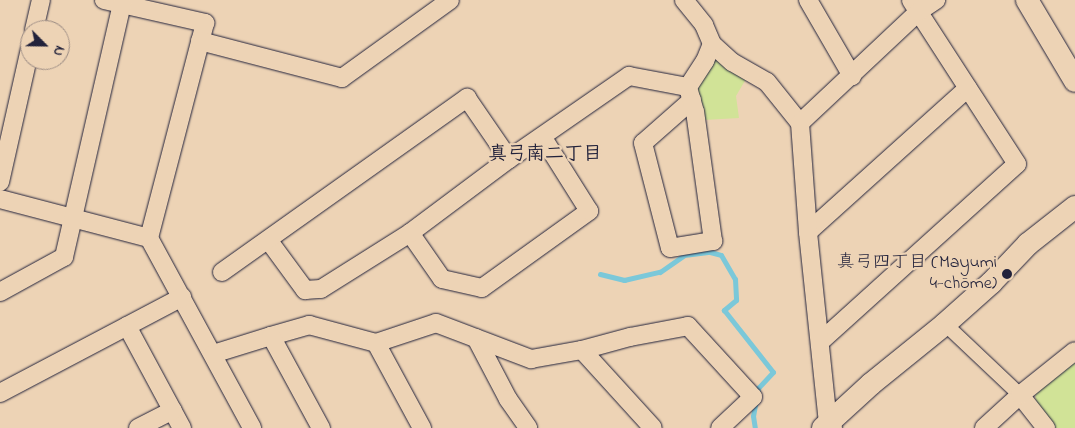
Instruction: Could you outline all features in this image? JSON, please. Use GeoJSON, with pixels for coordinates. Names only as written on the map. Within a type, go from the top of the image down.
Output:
{"type":"FeatureCollection","features":[{"type":"Feature","properties":{"kind":"street"},"geometry":{"type":"LineString","coordinates":[[36,20],[41,0]]}},
{"type":"Feature","properties":{"kind":"street"},"geometry":{"type":"LineString","coordinates":[[104,0],[122,4],[171,7],[205,23],[149,238],[214,354],[252,428]]}},
{"type":"Feature","properties":{"kind":"street"},"geometry":{"type":"LineString","coordinates":[[200,41],[342,78],[450,0]]}},
{"type":"Feature","properties":{"kind":"street"},"geometry":{"type":"LineString","coordinates":[[684,0],[704,25],[712,44],[732,62],[767,82],[800,123],[808,232],[821,341],[828,426]]}},
{"type":"Feature","properties":{"kind":"street"},"geometry":{"type":"LineString","coordinates":[[808,0],[852,76]]}},
{"type":"Feature","properties":{"kind":"street"},"geometry":{"type":"LineString","coordinates":[[800,123],[852,76],[914,6],[936,0]]}},
{"type":"Feature","properties":{"kind":"street"},"geometry":{"type":"LineString","coordinates":[[1027,0],[1075,81]]}},
{"type":"Feature","properties":{"kind":"street"},"geometry":{"type":"LineString","coordinates":[[0,292],[64,257],[122,4]]}},
{"type":"Feature","properties":{"kind":"street"},"geometry":{"type":"LineString","coordinates":[[821,341],[1017,164],[914,6]]}},
{"type":"Feature","properties":{"kind":"street"},"geometry":{"type":"LineString","coordinates":[[690,93],[713,241],[670,248],[643,143],[690,93],[712,44]]}},
{"type":"Feature","properties":{"kind":"street"},"geometry":{"type":"LineString","coordinates":[[0,182],[25,70]]}},
{"type":"Feature","properties":{"kind":"street"},"geometry":{"type":"LineString","coordinates":[[269,241],[305,290],[321,289],[410,233],[509,160],[629,76],[690,93]]}},
{"type":"Feature","properties":{"kind":"street"},"geometry":{"type":"LineString","coordinates":[[808,232],[968,88]]}},
{"type":"Feature","properties":{"kind":"street"},"geometry":{"type":"LineString","coordinates":[[222,272],[269,241],[467,98],[509,160]]}},
{"type":"Feature","properties":{"kind":"street"},"geometry":{"type":"LineString","coordinates":[[410,233],[442,279],[482,288],[528,255],[589,211],[542,138]]}},
{"type":"Feature","properties":{"kind":"street"},"geometry":{"type":"LineString","coordinates":[[0,199],[149,238]]}},
{"type":"Feature","properties":{"kind":"street"},"geometry":{"type":"LineString","coordinates":[[828,426],[871,384],[945,324],[991,283],[1028,244],[1075,206]]}},
{"type":"Feature","properties":{"kind":"street"},"geometry":{"type":"LineString","coordinates":[[0,393],[182,297]]}},
{"type":"Feature","properties":{"kind":"street"},"geometry":{"type":"LineString","coordinates":[[214,354],[309,325],[376,343],[436,323],[531,359],[582,350],[630,337],[688,326],[753,398],[720,428]]}},
{"type":"Feature","properties":{"kind":"street"},"geometry":{"type":"LineString","coordinates":[[945,324],[1020,395],[1046,428]]}},
{"type":"Feature","properties":{"kind":"street"},"geometry":{"type":"LineString","coordinates":[[127,326],[182,428]]}},
{"type":"Feature","properties":{"kind":"street"},"geometry":{"type":"LineString","coordinates":[[271,336],[321,428]]}},
{"type":"Feature","properties":{"kind":"street"},"geometry":{"type":"LineString","coordinates":[[476,338],[508,399],[528,428]]}},
{"type":"Feature","properties":{"kind":"street"},"geometry":{"type":"LineString","coordinates":[[376,343],[422,428]]}},
{"type":"Feature","properties":{"kind":"street"},"geometry":{"type":"LineString","coordinates":[[582,350],[653,428]]}},
{"type":"Feature","properties":{"kind":"street"},"geometry":{"type":"LineString","coordinates":[[984,428],[1020,395],[1075,351]]}},
{"type":"Feature","properties":{"kind":"street"},"geometry":{"type":"LineString","coordinates":[[138,428],[172,410]]}},
{"type":"Feature","properties":{"kind":"green space"},"geometry":{"type":"Polygon","coordinates":[[[717,56],[746,79],[736,96],[739,118],[704,120],[693,91],[717,56]]]}},
{"type":"Feature","properties":{"kind":"green space"},"geometry":{"type":"Polygon","coordinates":[[[1075,358],[1075,428],[1056,428],[1036,401],[1035,392],[1075,358]]]}},
{"type":"Feature","properties":{"kind":"waterway"},"geometry":{"type":"LineString","coordinates":[[600,274],[624,280],[660,272],[684,255],[710,252],[721,255],[735,279],[736,300],[724,310],[773,372],[758,388],[753,416],[755,428]]}},
{"type":"Feature","properties":{"kind":"place","name":"真弓四丁目 (Mayumi 4-chōme)"},"geometry":{"type":"Point","coordinates":[1007,274]}},
{"type":"Feature","properties":{"kind":"district","name":"真弓南二丁目"},"geometry":{"type":"Point","coordinates":[545,155]}}]}
